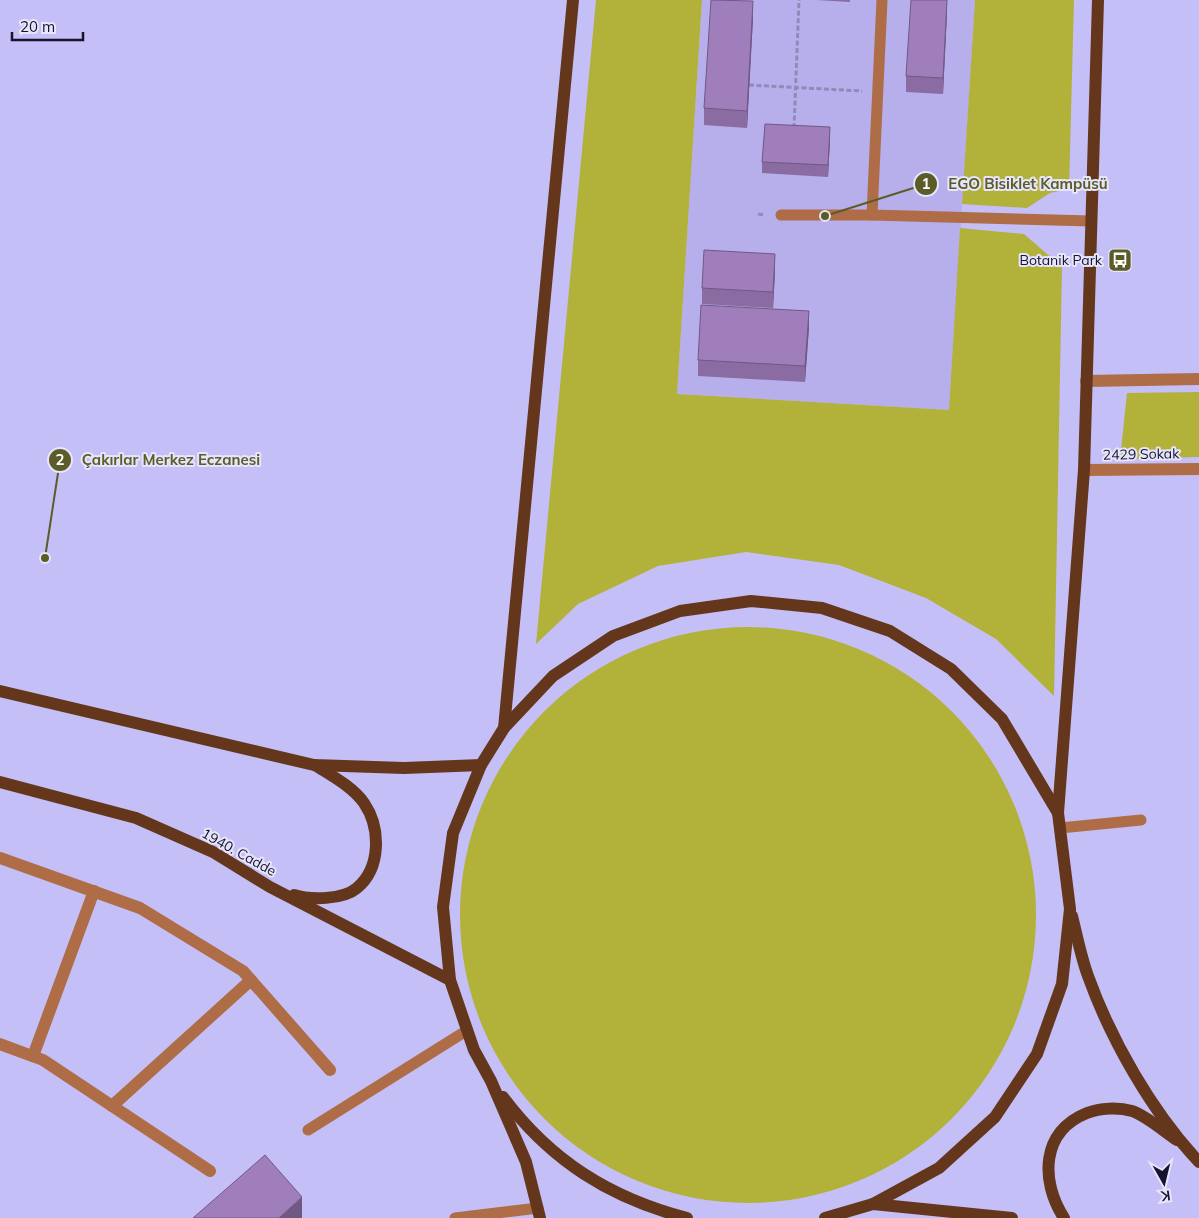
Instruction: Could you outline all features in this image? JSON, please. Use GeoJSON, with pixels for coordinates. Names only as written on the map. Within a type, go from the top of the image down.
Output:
{"type":"FeatureCollection","features":[{"type":"Feature","properties":{"kind":"main road"},"geometry":{"type":"LineString","coordinates":[[504,728],[572,0]]}},
{"type":"Feature","properties":{"kind":"main road"},"geometry":{"type":"LineString","coordinates":[[1098,0],[1084,470],[1058,813],[1070,909],[1088,975],[1120,1050],[1181,1143],[1199,1162]]}},
{"type":"Feature","properties":{"kind":"main road"},"geometry":{"type":"LineString","coordinates":[[539,1213],[526,1162],[491,1081],[466,1031],[450,980],[443,907],[453,833],[481,764],[504,728],[553,676],[613,636],[680,611],[751,601],[822,608],[890,631],[951,669],[1002,719],[1058,813]]}},
{"type":"Feature","properties":{"kind":"main road"},"geometry":{"type":"LineString","coordinates":[[0,691],[314,765],[404,768],[481,764]]}},
{"type":"Feature","properties":{"kind":"main road"},"geometry":{"type":"LineString","coordinates":[[270,887],[300,897],[329,898],[357,889],[375,862],[376,833],[364,803],[346,786],[314,765]]}},
{"type":"Feature","properties":{"kind":"main road","name":"1940. Cadde"},"geometry":{"type":"LineString","coordinates":[[0,782],[136,818],[213,852],[270,887],[450,980]]}},
{"type":"Feature","properties":{"kind":"main road"},"geometry":{"type":"LineString","coordinates":[[825,1218],[858,1210],[873,1204],[939,1168],[995,1117],[1037,1054],[1062,984],[1070,909]]}},
{"type":"Feature","properties":{"kind":"main road"},"geometry":{"type":"LineString","coordinates":[[491,1081],[522,1123],[561,1159],[604,1188],[652,1209],[687,1218]]}},
{"type":"Feature","properties":{"kind":"main road"},"geometry":{"type":"LineString","coordinates":[[1064,1218],[1057,1207],[1049,1178],[1049,1156],[1058,1132],[1078,1116],[1100,1108],[1132,1111],[1181,1143]]}},
{"type":"Feature","properties":{"kind":"main road"},"geometry":{"type":"LineString","coordinates":[[873,1204],[1012,1218]]}},
{"type":"Feature","properties":{"kind":"main road"},"geometry":{"type":"LineString","coordinates":[[848,1218],[858,1210]]}},
{"type":"Feature","properties":{"kind":"street"},"geometry":{"type":"LineString","coordinates":[[1086,381],[1199,379]]}},
{"type":"Feature","properties":{"kind":"street","name":"2429 Sokak"},"geometry":{"type":"LineString","coordinates":[[1084,470],[1199,469]]}},
{"type":"Feature","properties":{"kind":"street"},"geometry":{"type":"LineString","coordinates":[[0,858],[140,908],[243,971],[330,1070]]}},
{"type":"Feature","properties":{"kind":"street"},"geometry":{"type":"LineString","coordinates":[[33,1056],[94,892]]}},
{"type":"Feature","properties":{"kind":"street"},"geometry":{"type":"LineString","coordinates":[[112,1106],[251,980]]}},
{"type":"Feature","properties":{"kind":"street"},"geometry":{"type":"LineString","coordinates":[[0,1044],[43,1060],[210,1172]]}},
{"type":"Feature","properties":{"kind":"lane"},"geometry":{"type":"LineString","coordinates":[[872,215],[882,0]]}},
{"type":"Feature","properties":{"kind":"lane"},"geometry":{"type":"LineString","coordinates":[[781,215],[872,215],[1091,221]]}},
{"type":"Feature","properties":{"kind":"lane"},"geometry":{"type":"LineString","coordinates":[[1060,828],[1141,820]]}},
{"type":"Feature","properties":{"kind":"lane"},"geometry":{"type":"LineString","coordinates":[[308,1130],[466,1031]]}},
{"type":"Feature","properties":{"kind":"lane"},"geometry":{"type":"LineString","coordinates":[[455,1218],[539,1213]]}},
{"type":"Feature","properties":{"kind":"path"},"geometry":{"type":"LineString","coordinates":[[794,137],[799,0]]}},
{"type":"Feature","properties":{"kind":"path"},"geometry":{"type":"LineString","coordinates":[[749,85],[878,92]]}},
{"type":"Feature","properties":{"kind":"shaded area"},"geometry":{"type":"Polygon","coordinates":[[[596,0],[702,0],[677,394],[949,410],[960,228],[1024,234],[1062,267],[1054,696],[996,639],[926,598],[839,565],[746,552],[658,566],[578,604],[536,644],[596,0]]]}},
{"type":"Feature","properties":{"kind":"shaded area"},"geometry":{"type":"Polygon","coordinates":[[[702,0],[975,0],[949,410],[677,394],[702,0]]]}},
{"type":"Feature","properties":{"kind":"shaded area"},"geometry":{"type":"Polygon","coordinates":[[[975,0],[1074,0],[1069,189],[1050,193],[1027,208],[962,204],[975,0]]]}},
{"type":"Feature","properties":{"kind":"shaded area"},"geometry":{"type":"Polygon","coordinates":[[[1199,392],[1199,457],[1120,459],[1127,393],[1199,392]]]}},
{"type":"Feature","properties":{"kind":"shaded area"},"geometry":{"type":"Polygon","coordinates":[[[748,627],[804,632],[832,639],[858,649],[908,675],[952,711],[988,755],[1014,805],[1024,831],[1031,859],[1036,915],[1031,971],[1024,999],[1014,1025],[988,1075],[952,1119],[908,1155],[858,1181],[832,1191],[804,1198],[748,1203],[692,1198],[664,1191],[638,1181],[588,1155],[544,1119],[508,1075],[482,1025],[472,999],[465,971],[460,915],[465,859],[472,831],[482,805],[508,755],[544,711],[588,675],[638,649],[664,639],[692,632],[748,627]]]}},
{"type":"Feature","properties":{"kind":"building"},"geometry":{"type":"Polygon","coordinates":[[[711,0],[753,1],[747,111],[704,108],[711,0]]]}},
{"type":"Feature","properties":{"kind":"building"},"geometry":{"type":"Polygon","coordinates":[[[911,0],[947,0],[943,78],[906,76],[911,0]]]}},
{"type":"Feature","properties":{"kind":"building"},"geometry":{"type":"Polygon","coordinates":[[[765,124],[830,127],[828,165],[762,162],[765,124]]]}},
{"type":"Feature","properties":{"kind":"building"},"geometry":{"type":"Polygon","coordinates":[[[704,250],[775,254],[773,292],[702,288],[704,250]]]}},
{"type":"Feature","properties":{"kind":"building"},"geometry":{"type":"Polygon","coordinates":[[[701,305],[809,311],[805,366],[698,360],[701,305]]]}},
{"type":"Feature","properties":{"kind":"building"},"geometry":{"type":"Polygon","coordinates":[[[265,1155],[302,1197],[279,1218],[193,1218],[265,1155]]]}},
{"type":"Feature","properties":{"kind":"place","name":"EGO Bisiklet Kampüsü"},"geometry":{"type":"Point","coordinates":[825,216]}},
{"type":"Feature","properties":{"kind":"place","name":"Botanik Park"},"geometry":{"type":"Point","coordinates":[1120,260]}},
{"type":"Feature","properties":{"kind":"place","name":"Çakırlar Merkez Eczanesi"},"geometry":{"type":"Point","coordinates":[45,558]}}]}
